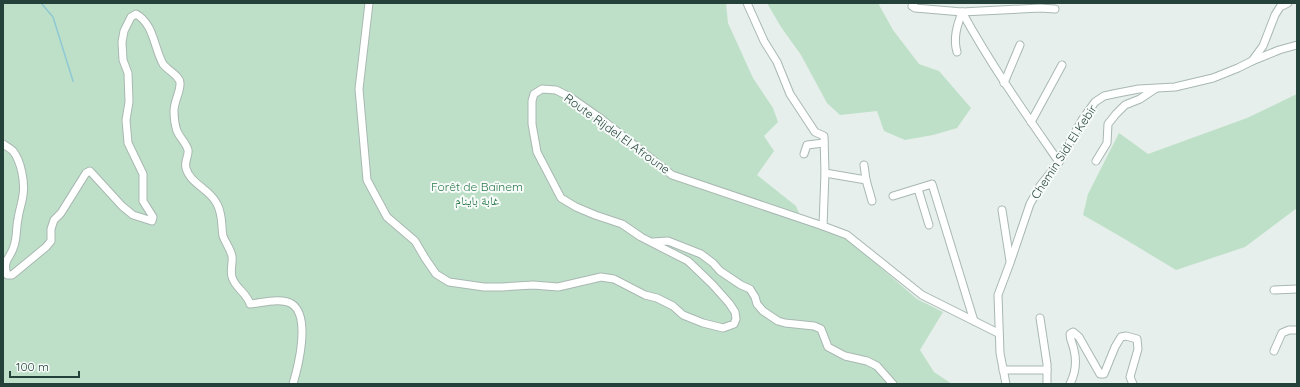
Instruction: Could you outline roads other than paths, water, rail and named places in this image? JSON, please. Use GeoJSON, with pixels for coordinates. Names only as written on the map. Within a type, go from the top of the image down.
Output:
{"type":"FeatureCollection","features":[{"type":"Feature","properties":{"kind":"street","name":"Route Rijdel El Afroune"},"geometry":{"type":"LineString","coordinates":[[369,3],[359,89],[367,180],[387,217],[415,241],[436,274],[449,282],[490,287],[533,285],[558,287],[601,277],[614,279],[645,295],[657,298],[673,306],[683,315],[703,323],[723,328],[734,324],[736,319],[735,312],[712,284],[688,262],[622,224],[595,215],[561,198],[538,152],[532,124],[532,101],[534,94],[542,89],[556,90],[570,97],[600,118],[672,175],[823,226]]}},
{"type":"Feature","properties":{"kind":"street"},"geometry":{"type":"LineString","coordinates":[[747,3],[790,94],[815,132],[824,136],[825,173],[823,226],[846,235],[922,295],[998,333]]}},
{"type":"Feature","properties":{"kind":"street"},"geometry":{"type":"LineString","coordinates":[[914,3],[912,4],[914,8],[962,12],[1040,8],[1055,9]]}},
{"type":"Feature","properties":{"kind":"street","name":"Chemin Sidi El Kebir"},"geometry":{"type":"LineString","coordinates":[[1006,384],[998,333],[998,295],[1030,204],[1040,186],[1059,162],[1082,120],[1095,102],[1104,96],[1139,89],[1175,87],[1213,78],[1252,61],[1263,46],[1275,15],[1280,8],[1288,3]]}},
{"type":"Feature","properties":{"kind":"street"},"geometry":{"type":"LineString","coordinates":[[957,52],[955,43],[956,29],[962,12]]}},
{"type":"Feature","properties":{"kind":"street"},"geometry":{"type":"LineString","coordinates":[[962,12],[1004,83],[1059,162]]}},
{"type":"Feature","properties":{"kind":"street"},"geometry":{"type":"LineString","coordinates":[[3,144],[12,149],[17,157],[22,175],[24,194],[18,219],[15,243],[6,262],[5,269],[7,275],[12,275],[46,247],[51,241],[51,229],[54,220],[61,213],[86,173],[90,170],[122,206],[133,215],[152,221],[153,217],[143,201],[143,174],[128,143],[126,120],[129,102],[128,73],[123,60],[122,42],[124,31],[131,17],[136,14],[143,18],[155,41],[164,64],[179,79],[180,84],[174,104],[174,112],[177,131],[187,148],[188,153],[185,161],[186,168],[193,179],[214,197],[218,204],[222,216],[223,237],[228,243],[232,256],[230,267],[236,285],[242,290],[250,304],[274,300],[292,304],[298,311],[302,323],[301,352],[293,384]]}},
{"type":"Feature","properties":{"kind":"street"},"geometry":{"type":"LineString","coordinates":[[1004,83],[1020,45]]}},
{"type":"Feature","properties":{"kind":"street"},"geometry":{"type":"LineString","coordinates":[[1252,61],[1279,50],[1297,46]]}},
{"type":"Feature","properties":{"kind":"street"},"geometry":{"type":"LineString","coordinates":[[1032,122],[1062,65]]}},
{"type":"Feature","properties":{"kind":"street"},"geometry":{"type":"LineString","coordinates":[[1096,161],[1107,143],[1108,124],[1116,114],[1125,105],[1140,99],[1155,89]]}},
{"type":"Feature","properties":{"kind":"street"},"geometry":{"type":"LineString","coordinates":[[804,154],[807,145],[824,143]]}},
{"type":"Feature","properties":{"kind":"street"},"geometry":{"type":"LineString","coordinates":[[864,165],[866,180],[872,201]]}},
{"type":"Feature","properties":{"kind":"street"},"geometry":{"type":"LineString","coordinates":[[825,173],[866,180]]}},
{"type":"Feature","properties":{"kind":"street"},"geometry":{"type":"LineString","coordinates":[[893,196],[932,184],[974,321]]}},
{"type":"Feature","properties":{"kind":"street"},"geometry":{"type":"LineString","coordinates":[[918,189],[929,224]]}},
{"type":"Feature","properties":{"kind":"street"},"geometry":{"type":"LineString","coordinates":[[1002,210],[1010,263]]}},
{"type":"Feature","properties":{"kind":"street"},"geometry":{"type":"LineString","coordinates":[[652,242],[668,241],[701,254],[713,262],[720,271],[741,285],[750,289],[755,296],[757,304],[763,311],[778,321],[803,324],[821,329],[828,347],[845,356],[867,361],[877,366],[893,384]]}},
{"type":"Feature","properties":{"kind":"street"},"geometry":{"type":"LineString","coordinates":[[1274,290],[1297,289]]}},
{"type":"Feature","properties":{"kind":"street"},"geometry":{"type":"LineString","coordinates":[[1040,318],[1047,364],[1047,384]]}},
{"type":"Feature","properties":{"kind":"street"},"geometry":{"type":"LineString","coordinates":[[1274,352],[1282,333],[1289,330],[1297,330]]}},
{"type":"Feature","properties":{"kind":"street"},"geometry":{"type":"LineString","coordinates":[[1070,384],[1076,365],[1074,348],[1070,337],[1070,334],[1073,332],[1079,337],[1100,374],[1104,374],[1115,347],[1121,337],[1126,336],[1137,339],[1138,348],[1130,377],[1133,384]]}},
{"type":"Feature","properties":{"kind":"street"},"geometry":{"type":"LineString","coordinates":[[1003,370],[1046,370]]}},
{"type":"Feature","properties":{"kind":"waterway"},"geometry":{"type":"LineString","coordinates":[[41,3],[53,17],[73,81]]}},
{"type":"Feature","properties":{"kind":"park label","name":"Forêt de Baïnem غابة باينام"},"geometry":{"type":"Point","coordinates":[477,194]}}]}
